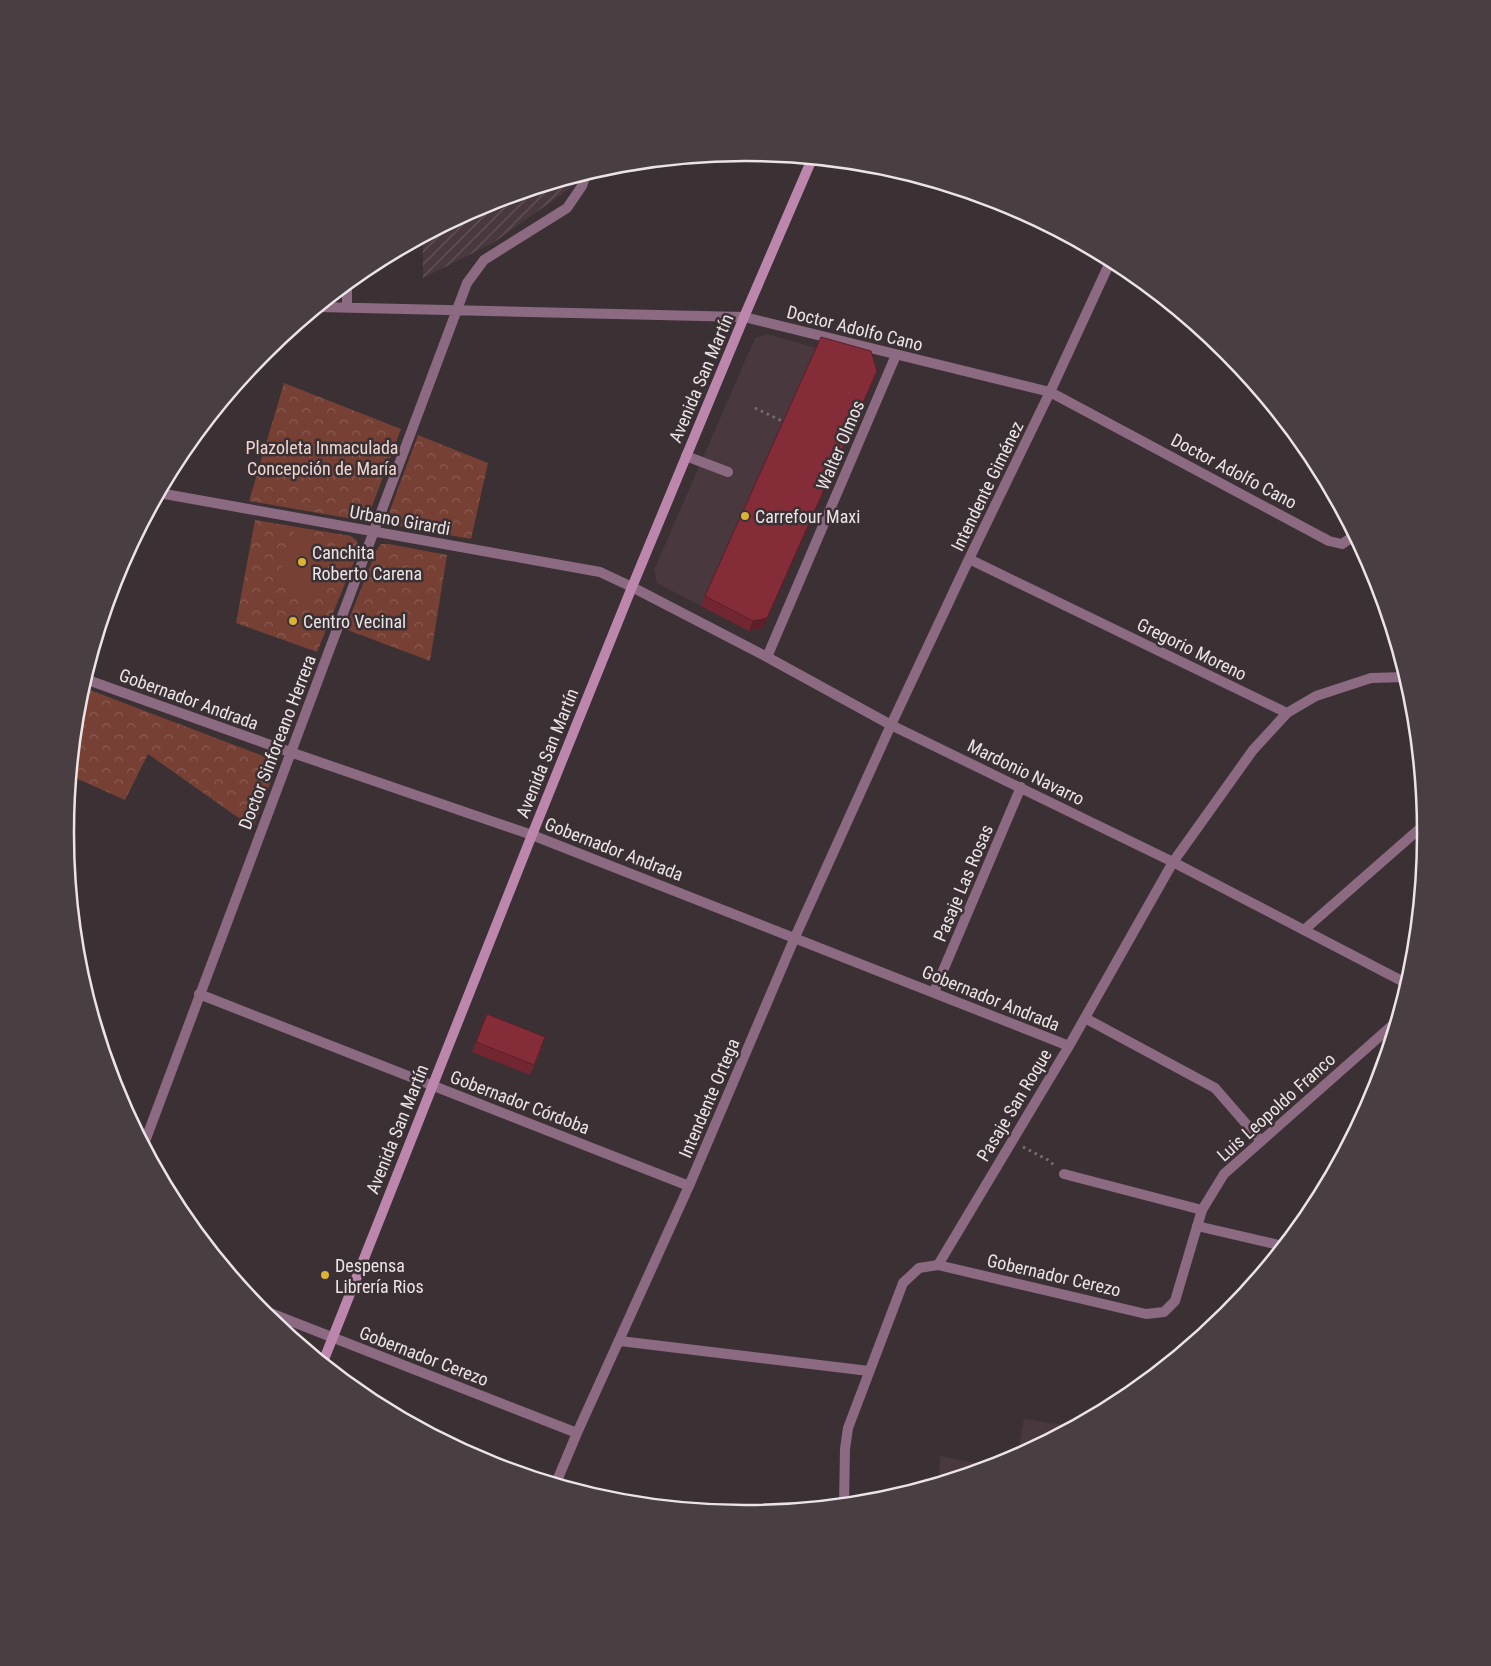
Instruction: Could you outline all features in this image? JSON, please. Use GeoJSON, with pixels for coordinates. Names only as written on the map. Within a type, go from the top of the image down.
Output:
{"type":"FeatureCollection","features":[{"type":"Feature","properties":{"kind":"main road","name":"Avenida San Martín"},"geometry":{"type":"LineString","coordinates":[[325,1356],[632,586],[809,165]]}},
{"type":"Feature","properties":{"kind":"street","name":"Doctor Sinforeano Herrera"},"geometry":{"type":"LineString","coordinates":[[147,1137],[467,283],[484,260],[567,208],[584,181]]}},
{"type":"Feature","properties":{"kind":"street","name":"Intendente Giménez"},"geometry":{"type":"LineString","coordinates":[[892,725],[1108,267]]}},
{"type":"Feature","properties":{"kind":"street"},"geometry":{"type":"LineString","coordinates":[[347,293],[347,307]]}},
{"type":"Feature","properties":{"kind":"street","name":"Doctor Adolfo Cano"},"geometry":{"type":"LineString","coordinates":[[328,307],[744,317],[1050,392],[1329,541],[1342,544],[1349,539]]}},
{"type":"Feature","properties":{"kind":"street","name":"Walter Olmos"},"geometry":{"type":"LineString","coordinates":[[767,658],[896,355]]}},
{"type":"Feature","properties":{"kind":"street"},"geometry":{"type":"LineString","coordinates":[[686,456],[728,472]]}},
{"type":"Feature","properties":{"kind":"street","name":"Urbano Girardi"},"geometry":{"type":"LineString","coordinates":[[166,494],[600,572],[632,586]]}},
{"type":"Feature","properties":{"kind":"street","name":"Gregorio Moreno"},"geometry":{"type":"LineString","coordinates":[[969,559],[1287,713]]}},
{"type":"Feature","properties":{"kind":"street","name":"Mardonio Navarro"},"geometry":{"type":"LineString","coordinates":[[632,586],[892,725],[1173,862],[1400,980]]}},
{"type":"Feature","properties":{"kind":"street"},"geometry":{"type":"LineString","coordinates":[[1287,713],[1316,696],[1371,678],[1398,678]]}},
{"type":"Feature","properties":{"kind":"street","name":"Gobernador Andrada"},"geometry":{"type":"LineString","coordinates":[[92,682],[532,835],[1069,1046]]}},
{"type":"Feature","properties":{"kind":"street","name":"Pasaje San Roque"},"geometry":{"type":"LineString","coordinates":[[938,1265],[1069,1046],[1173,862],[1253,750],[1287,713]]}},
{"type":"Feature","properties":{"kind":"street","name":"Intendente Ortega"},"geometry":{"type":"LineString","coordinates":[[558,1478],[689,1186],[795,937],[892,725]]}},
{"type":"Feature","properties":{"kind":"street","name":"Pasaje Las Rosas"},"geometry":{"type":"LineString","coordinates":[[934,992],[1021,787]]}},
{"type":"Feature","properties":{"kind":"street"},"geometry":{"type":"LineString","coordinates":[[1304,930],[1417,831]]}},
{"type":"Feature","properties":{"kind":"street","name":"Gobernador Córdoba"},"geometry":{"type":"LineString","coordinates":[[199,994],[689,1186]]}},
{"type":"Feature","properties":{"kind":"street"},"geometry":{"type":"LineString","coordinates":[[1085,1018],[1215,1088],[1261,1141]]}},
{"type":"Feature","properties":{"kind":"street","name":"Luis Leopoldo Franco"},"geometry":{"type":"LineString","coordinates":[[1164,1312],[1175,1301],[1202,1210],[1224,1174],[1388,1029]]}},
{"type":"Feature","properties":{"kind":"street"},"geometry":{"type":"LineString","coordinates":[[1064,1174],[1202,1210]]}},
{"type":"Feature","properties":{"kind":"street"},"geometry":{"type":"LineString","coordinates":[[1197,1226],[1276,1244]]}},
{"type":"Feature","properties":{"kind":"street"},"geometry":{"type":"LineString","coordinates":[[844,1497],[844,1449],[848,1428],[868,1371],[903,1284],[919,1268],[938,1265]]}},
{"type":"Feature","properties":{"kind":"street","name":"Gobernador Cerezo"},"geometry":{"type":"LineString","coordinates":[[938,1265],[1146,1314],[1164,1312]]}},
{"type":"Feature","properties":{"kind":"street","name":"Gobernador Cerezo"},"geometry":{"type":"LineString","coordinates":[[281,1317],[577,1433]]}},
{"type":"Feature","properties":{"kind":"street"},"geometry":{"type":"LineString","coordinates":[[620,1342],[868,1371]]}},
{"type":"Feature","properties":{"kind":"path"},"geometry":{"type":"LineString","coordinates":[[756,408],[784,422]]}},
{"type":"Feature","properties":{"kind":"path"},"geometry":{"type":"LineString","coordinates":[[1012,1141],[1048,1160],[1064,1174]]}},
{"type":"Feature","properties":{"kind":"shaded area"},"geometry":{"type":"Polygon","coordinates":[[[573,184],[572,187],[493,243],[423,278],[423,244],[488,212],[573,184]]]}},
{"type":"Feature","properties":{"kind":"shaded area","name":"Carrefour Maxi"},"geometry":{"type":"Polygon","coordinates":[[[767,334],[867,362],[873,382],[763,628],[749,631],[657,583],[654,570],[755,338],[767,334]]]}},
{"type":"Feature","properties":{"kind":"shaded area"},"geometry":{"type":"Polygon","coordinates":[[[1024,1419],[1063,1425],[1043,1435],[1019,1446],[1024,1419]]]}},
{"type":"Feature","properties":{"kind":"shaded area"},"geometry":{"type":"Polygon","coordinates":[[[940,1456],[977,1463],[961,1469],[939,1476],[940,1456]]]}},
{"type":"Feature","properties":{"kind":"green space","name":"Plazoleta Inmaculada Concepción de María"},"geometry":{"type":"Polygon","coordinates":[[[284,383],[401,429],[371,509],[362,518],[353,519],[249,501],[284,383]]]}},
{"type":"Feature","properties":{"kind":"green space","name":"Plazoleta Inmaculada Concepción de María"},"geometry":{"type":"Polygon","coordinates":[[[418,435],[488,463],[471,539],[398,526],[389,521],[390,510],[418,435]]]}},
{"type":"Feature","properties":{"kind":"green space","name":"Plazoleta Inmaculada Concepción de María"},"geometry":{"type":"Polygon","coordinates":[[[255,520],[351,536],[357,541],[359,550],[317,652],[236,623],[255,520]]]}},
{"type":"Feature","properties":{"kind":"green space","name":"Canchita Roberto Carena"},"geometry":{"type":"Polygon","coordinates":[[[295,529],[328,540],[309,595],[276,584],[295,529]]]}},
{"type":"Feature","properties":{"kind":"green space"},"geometry":{"type":"Polygon","coordinates":[[[381,544],[447,555],[430,661],[345,629],[376,551],[381,544]]]}},
{"type":"Feature","properties":{"kind":"green space"},"geometry":{"type":"Polygon","coordinates":[[[90,690],[274,760],[276,768],[253,828],[148,754],[125,800],[76,778],[79,745],[90,690]]]}},
{"type":"Feature","properties":{"kind":"building"},"geometry":{"type":"Polygon","coordinates":[[[821,337],[871,351],[877,371],[767,618],[753,621],[705,596],[821,337]]]}},
{"type":"Feature","properties":{"kind":"building"},"geometry":{"type":"Polygon","coordinates":[[[487,1014],[545,1037],[534,1065],[476,1042],[487,1014]]]}},
{"type":"Feature","properties":{"kind":"place","name":"Carrefour Maxi"},"geometry":{"type":"Point","coordinates":[745,516]}},
{"type":"Feature","properties":{"kind":"place","name":"Canchita Roberto Carena"},"geometry":{"type":"Point","coordinates":[302,562]}},
{"type":"Feature","properties":{"kind":"place","name":"Centro Vecinal"},"geometry":{"type":"Point","coordinates":[293,621]}},
{"type":"Feature","properties":{"kind":"place","name":"Despensa Librería Rios"},"geometry":{"type":"Point","coordinates":[325,1275]}}]}
